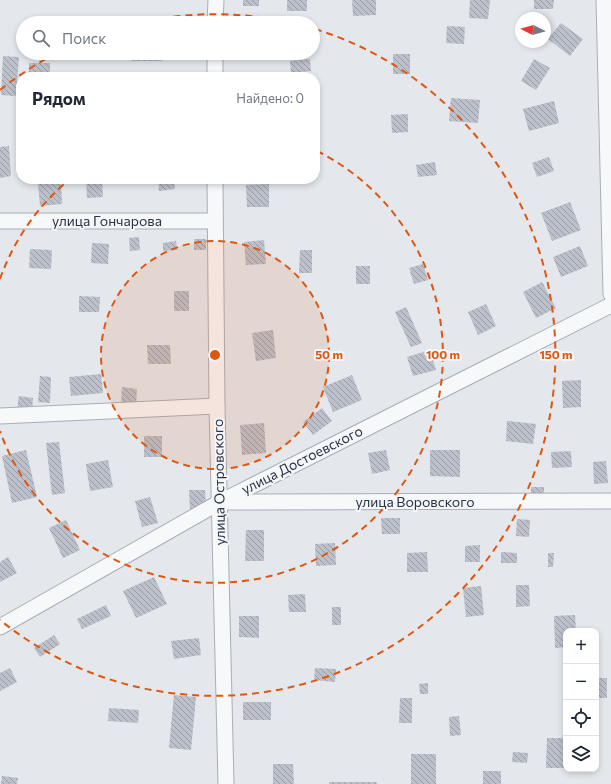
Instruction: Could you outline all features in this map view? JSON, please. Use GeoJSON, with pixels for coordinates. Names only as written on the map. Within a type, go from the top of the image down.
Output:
{"type":"FeatureCollection","features":[{"type":"Feature","properties":{"kind":"street"},"geometry":{"type":"LineString","coordinates":[[216,0],[216,16]]}},
{"type":"Feature","properties":{"kind":"street"},"geometry":{"type":"LineString","coordinates":[[604,0],[611,294]]}},
{"type":"Feature","properties":{"kind":"street"},"geometry":{"type":"LineString","coordinates":[[215,60],[215,72]]}},
{"type":"Feature","properties":{"kind":"street","name":"улица Островского"},"geometry":{"type":"LineString","coordinates":[[215,184],[226,784]]}},
{"type":"Feature","properties":{"kind":"street","name":"улица Гончарова"},"geometry":{"type":"LineString","coordinates":[[0,222],[215,221]]}},
{"type":"Feature","properties":{"kind":"street","name":"улица Достоевского"},"geometry":{"type":"LineString","coordinates":[[0,627],[220,502],[611,305]]}},
{"type":"Feature","properties":{"kind":"street"},"geometry":{"type":"LineString","coordinates":[[0,416],[218,406]]}},
{"type":"Feature","properties":{"kind":"street","name":"улица Воровского"},"geometry":{"type":"LineString","coordinates":[[220,502],[611,502]]}},
{"type":"Feature","properties":{"kind":"building"},"geometry":{"type":"Polygon","coordinates":[[[243,0],[259,0],[259,6],[243,6],[243,0]]]}},
{"type":"Feature","properties":{"kind":"building"},"geometry":{"type":"Polygon","coordinates":[[[287,0],[307,0],[307,11],[287,11],[287,0]]]}},
{"type":"Feature","properties":{"kind":"building"},"geometry":{"type":"Polygon","coordinates":[[[352,0],[376,0],[376,15],[353,16],[352,0]]]}},
{"type":"Feature","properties":{"kind":"building"},"geometry":{"type":"Polygon","coordinates":[[[470,0],[490,0],[488,19],[469,18],[470,0]]]}},
{"type":"Feature","properties":{"kind":"building"},"geometry":{"type":"Polygon","coordinates":[[[534,0],[554,0],[553,9],[534,9],[534,0]]]}},
{"type":"Feature","properties":{"kind":"building"},"geometry":{"type":"Polygon","coordinates":[[[561,23],[583,39],[570,56],[551,41],[551,35],[561,23]]]}},
{"type":"Feature","properties":{"kind":"building"},"geometry":{"type":"Polygon","coordinates":[[[447,26],[465,27],[464,44],[446,43],[447,26]]]}},
{"type":"Feature","properties":{"kind":"building"},"geometry":{"type":"Polygon","coordinates":[[[393,54],[410,54],[410,74],[393,74],[393,54]]]}},
{"type":"Feature","properties":{"kind":"building"},"geometry":{"type":"Polygon","coordinates":[[[3,56],[16,57],[16,60],[19,60],[18,72],[16,72],[16,96],[1,95],[3,56]]]}},
{"type":"Feature","properties":{"kind":"building"},"geometry":{"type":"Polygon","coordinates":[[[534,59],[550,68],[536,90],[521,81],[534,59]]]}},
{"type":"Feature","properties":{"kind":"building"},"geometry":{"type":"Polygon","coordinates":[[[132,60],[162,60],[162,61],[132,60]]]}},
{"type":"Feature","properties":{"kind":"building"},"geometry":{"type":"Polygon","coordinates":[[[310,60],[311,71],[291,72],[290,61],[310,60]]]}},
{"type":"Feature","properties":{"kind":"building"},"geometry":{"type":"Polygon","coordinates":[[[29,63],[50,63],[50,72],[29,72],[29,63]]]}},
{"type":"Feature","properties":{"kind":"building"},"geometry":{"type":"Polygon","coordinates":[[[451,98],[480,100],[478,123],[449,121],[451,98]]]}},
{"type":"Feature","properties":{"kind":"building"},"geometry":{"type":"Polygon","coordinates":[[[554,101],[559,123],[529,131],[523,109],[554,101]]]}},
{"type":"Feature","properties":{"kind":"building"},"geometry":{"type":"Polygon","coordinates":[[[408,114],[408,132],[392,133],[391,115],[408,114]]]}},
{"type":"Feature","properties":{"kind":"building"},"geometry":{"type":"Polygon","coordinates":[[[9,146],[11,176],[0,178],[0,147],[9,146]]]}},
{"type":"Feature","properties":{"kind":"building"},"geometry":{"type":"Polygon","coordinates":[[[549,157],[554,171],[537,177],[532,163],[549,157]]]}},
{"type":"Feature","properties":{"kind":"building"},"geometry":{"type":"Polygon","coordinates":[[[435,162],[437,175],[418,177],[416,165],[435,162]]]}},
{"type":"Feature","properties":{"kind":"building"},"geometry":{"type":"Polygon","coordinates":[[[38,184],[61,184],[62,204],[40,206],[38,184]]]}},
{"type":"Feature","properties":{"kind":"building"},"geometry":{"type":"Polygon","coordinates":[[[86,184],[102,184],[103,197],[87,198],[86,184]]]}},
{"type":"Feature","properties":{"kind":"building"},"geometry":{"type":"Polygon","coordinates":[[[158,184],[174,184],[175,189],[159,191],[158,184]]]}},
{"type":"Feature","properties":{"kind":"building"},"geometry":{"type":"Polygon","coordinates":[[[269,184],[269,207],[247,207],[246,185],[269,184]]]}},
{"type":"Feature","properties":{"kind":"building"},"geometry":{"type":"Polygon","coordinates":[[[570,202],[581,230],[552,241],[541,213],[570,202]]]}},
{"type":"Feature","properties":{"kind":"building"},"geometry":{"type":"Polygon","coordinates":[[[139,237],[140,250],[130,251],[129,238],[139,237]]]}},
{"type":"Feature","properties":{"kind":"building"},"geometry":{"type":"Polygon","coordinates":[[[194,239],[206,239],[206,250],[194,250],[194,239]]]}},
{"type":"Feature","properties":{"kind":"building"},"geometry":{"type":"Polygon","coordinates":[[[264,240],[266,264],[246,265],[244,242],[264,240]]]}},
{"type":"Feature","properties":{"kind":"building"},"geometry":{"type":"Polygon","coordinates":[[[176,241],[177,250],[163,251],[163,243],[176,241]]]}},
{"type":"Feature","properties":{"kind":"building"},"geometry":{"type":"Polygon","coordinates":[[[92,243],[109,244],[108,264],[91,263],[92,243]]]}},
{"type":"Feature","properties":{"kind":"building"},"geometry":{"type":"Polygon","coordinates":[[[580,246],[588,266],[561,277],[553,257],[580,246]]]}},
{"type":"Feature","properties":{"kind":"building"},"geometry":{"type":"Polygon","coordinates":[[[30,249],[52,250],[51,269],[29,268],[30,249]]]}},
{"type":"Feature","properties":{"kind":"building"},"geometry":{"type":"Polygon","coordinates":[[[300,250],[312,250],[312,273],[299,273],[300,250]]]}},
{"type":"Feature","properties":{"kind":"building"},"geometry":{"type":"Polygon","coordinates":[[[423,264],[428,280],[414,284],[409,268],[423,264]]]}},
{"type":"Feature","properties":{"kind":"building"},"geometry":{"type":"Polygon","coordinates":[[[356,266],[370,266],[370,284],[356,284],[356,266]]]}},
{"type":"Feature","properties":{"kind":"building"},"geometry":{"type":"Polygon","coordinates":[[[542,282],[556,308],[536,318],[523,292],[542,282]]]}},
{"type":"Feature","properties":{"kind":"building"},"geometry":{"type":"Polygon","coordinates":[[[174,291],[189,291],[189,311],[174,311],[174,291]]]}},
{"type":"Feature","properties":{"kind":"building"},"geometry":{"type":"Polygon","coordinates":[[[79,296],[100,297],[99,312],[79,312],[79,296]]]}},
{"type":"Feature","properties":{"kind":"building"},"geometry":{"type":"Polygon","coordinates":[[[486,304],[496,326],[478,335],[468,312],[486,304]]]}},
{"type":"Feature","properties":{"kind":"building"},"geometry":{"type":"Polygon","coordinates":[[[406,307],[422,343],[411,347],[395,312],[406,307]]]}},
{"type":"Feature","properties":{"kind":"building"},"geometry":{"type":"Polygon","coordinates":[[[273,330],[276,358],[256,361],[252,333],[273,330]]]}},
{"type":"Feature","properties":{"kind":"building"},"geometry":{"type":"Polygon","coordinates":[[[147,345],[170,345],[171,364],[148,364],[147,345]]]}},
{"type":"Feature","properties":{"kind":"building"},"geometry":{"type":"Polygon","coordinates":[[[430,350],[436,370],[413,376],[407,357],[430,350]]]}},
{"type":"Feature","properties":{"kind":"building"},"geometry":{"type":"Polygon","coordinates":[[[101,374],[103,393],[71,396],[69,377],[101,374]]]}},
{"type":"Feature","properties":{"kind":"building"},"geometry":{"type":"Polygon","coordinates":[[[352,375],[362,400],[333,412],[323,387],[352,375]]]}},
{"type":"Feature","properties":{"kind":"building"},"geometry":{"type":"Polygon","coordinates":[[[40,376],[51,377],[50,403],[38,402],[40,376]]]}},
{"type":"Feature","properties":{"kind":"building"},"geometry":{"type":"Polygon","coordinates":[[[581,380],[581,407],[563,408],[562,381],[581,380]]]}},
{"type":"Feature","properties":{"kind":"building"},"geometry":{"type":"Polygon","coordinates":[[[122,387],[137,389],[136,406],[121,404],[122,387]]]}},
{"type":"Feature","properties":{"kind":"building"},"geometry":{"type":"Polygon","coordinates":[[[19,396],[33,398],[32,410],[17,409],[19,396]]]}},
{"type":"Feature","properties":{"kind":"building"},"geometry":{"type":"Polygon","coordinates":[[[322,408],[332,421],[313,435],[303,422],[322,408]]]}},
{"type":"Feature","properties":{"kind":"building"},"geometry":{"type":"Polygon","coordinates":[[[507,421],[536,424],[533,444],[506,441],[507,421]]]}},
{"type":"Feature","properties":{"kind":"building"},"geometry":{"type":"Polygon","coordinates":[[[264,423],[266,453],[242,455],[240,425],[264,423]]]}},
{"type":"Feature","properties":{"kind":"building"},"geometry":{"type":"Polygon","coordinates":[[[144,436],[162,436],[162,457],[144,457],[144,436]]]}},
{"type":"Feature","properties":{"kind":"building"},"geometry":{"type":"Polygon","coordinates":[[[59,442],[65,493],[52,495],[46,443],[59,442]]]}},
{"type":"Feature","properties":{"kind":"building"},"geometry":{"type":"Polygon","coordinates":[[[26,450],[37,497],[12,503],[2,456],[26,450]]]}},
{"type":"Feature","properties":{"kind":"building"},"geometry":{"type":"Polygon","coordinates":[[[386,450],[390,470],[372,474],[368,453],[386,450]]]}},
{"type":"Feature","properties":{"kind":"building"},"geometry":{"type":"Polygon","coordinates":[[[430,450],[460,450],[460,477],[430,476],[430,450]]]}},
{"type":"Feature","properties":{"kind":"building"},"geometry":{"type":"Polygon","coordinates":[[[571,451],[572,467],[552,468],[551,452],[571,451]]]}},
{"type":"Feature","properties":{"kind":"building"},"geometry":{"type":"Polygon","coordinates":[[[108,460],[113,487],[90,491],[86,464],[108,460]]]}},
{"type":"Feature","properties":{"kind":"building"},"geometry":{"type":"Polygon","coordinates":[[[606,461],[608,483],[594,484],[593,462],[606,461]]]}},
{"type":"Feature","properties":{"kind":"building"},"geometry":{"type":"Polygon","coordinates":[[[531,487],[544,487],[544,495],[531,495],[531,487]]]}},
{"type":"Feature","properties":{"kind":"building"},"geometry":{"type":"Polygon","coordinates":[[[189,490],[205,490],[206,508],[190,509],[189,490]]]}},
{"type":"Feature","properties":{"kind":"building"},"geometry":{"type":"Polygon","coordinates":[[[150,497],[158,523],[142,527],[135,501],[150,497]]]}},
{"type":"Feature","properties":{"kind":"building"},"geometry":{"type":"Polygon","coordinates":[[[381,518],[400,518],[400,534],[382,534],[381,518]]]}},
{"type":"Feature","properties":{"kind":"building"},"geometry":{"type":"Polygon","coordinates":[[[517,519],[530,520],[529,537],[516,536],[517,519]]]}},
{"type":"Feature","properties":{"kind":"building"},"geometry":{"type":"Polygon","coordinates":[[[66,520],[80,550],[63,558],[49,528],[66,520]]]}},
{"type":"Feature","properties":{"kind":"building"},"geometry":{"type":"Polygon","coordinates":[[[246,530],[264,530],[264,561],[245,561],[246,530]]]}},
{"type":"Feature","properties":{"kind":"building"},"geometry":{"type":"Polygon","coordinates":[[[335,543],[336,565],[316,566],[315,544],[335,543]]]}},
{"type":"Feature","properties":{"kind":"building"},"geometry":{"type":"Polygon","coordinates":[[[480,545],[480,562],[465,562],[465,546],[480,545]]]}},
{"type":"Feature","properties":{"kind":"building"},"geometry":{"type":"Polygon","coordinates":[[[427,552],[428,572],[407,572],[407,553],[427,552]]]}},
{"type":"Feature","properties":{"kind":"building"},"geometry":{"type":"Polygon","coordinates":[[[501,552],[517,553],[517,563],[501,563],[501,552]]]}},
{"type":"Feature","properties":{"kind":"building"},"geometry":{"type":"Polygon","coordinates":[[[548,553],[554,553],[553,567],[548,567],[548,553]]]}},
{"type":"Feature","properties":{"kind":"building"},"geometry":{"type":"Polygon","coordinates":[[[8,557],[17,573],[0,582],[0,562],[8,557]]]}},
{"type":"Feature","properties":{"kind":"building"},"geometry":{"type":"Polygon","coordinates":[[[154,577],[167,604],[136,618],[123,591],[154,577]]]}},
{"type":"Feature","properties":{"kind":"building"},"geometry":{"type":"Polygon","coordinates":[[[516,585],[529,585],[530,606],[516,607],[516,585]]]}},
{"type":"Feature","properties":{"kind":"building"},"geometry":{"type":"Polygon","coordinates":[[[481,586],[484,615],[466,617],[463,588],[481,586]]]}},
{"type":"Feature","properties":{"kind":"building"},"geometry":{"type":"Polygon","coordinates":[[[305,594],[306,612],[289,612],[288,595],[305,594]]]}},
{"type":"Feature","properties":{"kind":"building"},"geometry":{"type":"Polygon","coordinates":[[[106,605],[111,616],[82,629],[77,619],[106,605]]]}},
{"type":"Feature","properties":{"kind":"building"},"geometry":{"type":"Polygon","coordinates":[[[332,607],[341,607],[341,625],[332,625],[332,607]]]}},
{"type":"Feature","properties":{"kind":"building"},"geometry":{"type":"Polygon","coordinates":[[[575,615],[576,628],[563,628],[563,647],[555,648],[554,616],[575,615]]]}},
{"type":"Feature","properties":{"kind":"building"},"geometry":{"type":"Polygon","coordinates":[[[239,616],[259,616],[259,638],[239,637],[239,616]]]}},
{"type":"Feature","properties":{"kind":"building"},"geometry":{"type":"Polygon","coordinates":[[[54,635],[60,644],[40,657],[34,648],[54,635]]]}},
{"type":"Feature","properties":{"kind":"building"},"geometry":{"type":"Polygon","coordinates":[[[199,638],[201,655],[174,659],[171,641],[199,638]]]}},
{"type":"Feature","properties":{"kind":"building"},"geometry":{"type":"Polygon","coordinates":[[[10,668],[17,682],[0,691],[0,673],[10,668]]]}},
{"type":"Feature","properties":{"kind":"building"},"geometry":{"type":"Polygon","coordinates":[[[315,668],[336,669],[335,682],[314,680],[315,668]]]}},
{"type":"Feature","properties":{"kind":"building"},"geometry":{"type":"Polygon","coordinates":[[[599,678],[607,678],[607,698],[599,698],[599,678]]]}},
{"type":"Feature","properties":{"kind":"building"},"geometry":{"type":"Polygon","coordinates":[[[428,683],[428,694],[420,694],[419,684],[428,683]]]}},
{"type":"Feature","properties":{"kind":"building"},"geometry":{"type":"Polygon","coordinates":[[[174,695],[196,697],[191,750],[169,748],[174,695]]]}},
{"type":"Feature","properties":{"kind":"building"},"geometry":{"type":"Polygon","coordinates":[[[400,698],[412,698],[412,723],[399,723],[400,698]]]}},
{"type":"Feature","properties":{"kind":"building"},"geometry":{"type":"Polygon","coordinates":[[[243,702],[271,702],[271,720],[243,720],[243,702]]]}},
{"type":"Feature","properties":{"kind":"building"},"geometry":{"type":"Polygon","coordinates":[[[109,708],[139,710],[138,723],[108,721],[109,708]]]}},
{"type":"Feature","properties":{"kind":"building"},"geometry":{"type":"Polygon","coordinates":[[[459,716],[461,735],[450,736],[449,717],[459,716]]]}},
{"type":"Feature","properties":{"kind":"building"},"geometry":{"type":"Polygon","coordinates":[[[547,738],[563,738],[563,768],[546,768],[547,738]]]}},
{"type":"Feature","properties":{"kind":"building"},"geometry":{"type":"Polygon","coordinates":[[[513,752],[528,753],[527,763],[512,762],[513,752]]]}},
{"type":"Feature","properties":{"kind":"building"},"geometry":{"type":"Polygon","coordinates":[[[411,754],[436,754],[436,784],[411,784],[411,754]]]}},
{"type":"Feature","properties":{"kind":"building"},"geometry":{"type":"Polygon","coordinates":[[[273,764],[293,764],[294,784],[273,784],[273,764]]]}},
{"type":"Feature","properties":{"kind":"building"},"geometry":{"type":"Polygon","coordinates":[[[483,771],[501,771],[501,784],[483,784],[483,771]]]}},
{"type":"Feature","properties":{"kind":"building"},"geometry":{"type":"Polygon","coordinates":[[[2,776],[18,778],[17,784],[1,784],[2,776]]]}},
{"type":"Feature","properties":{"kind":"building"},"geometry":{"type":"Polygon","coordinates":[[[329,782],[377,782],[377,784],[329,784],[329,782]]]}}]}
